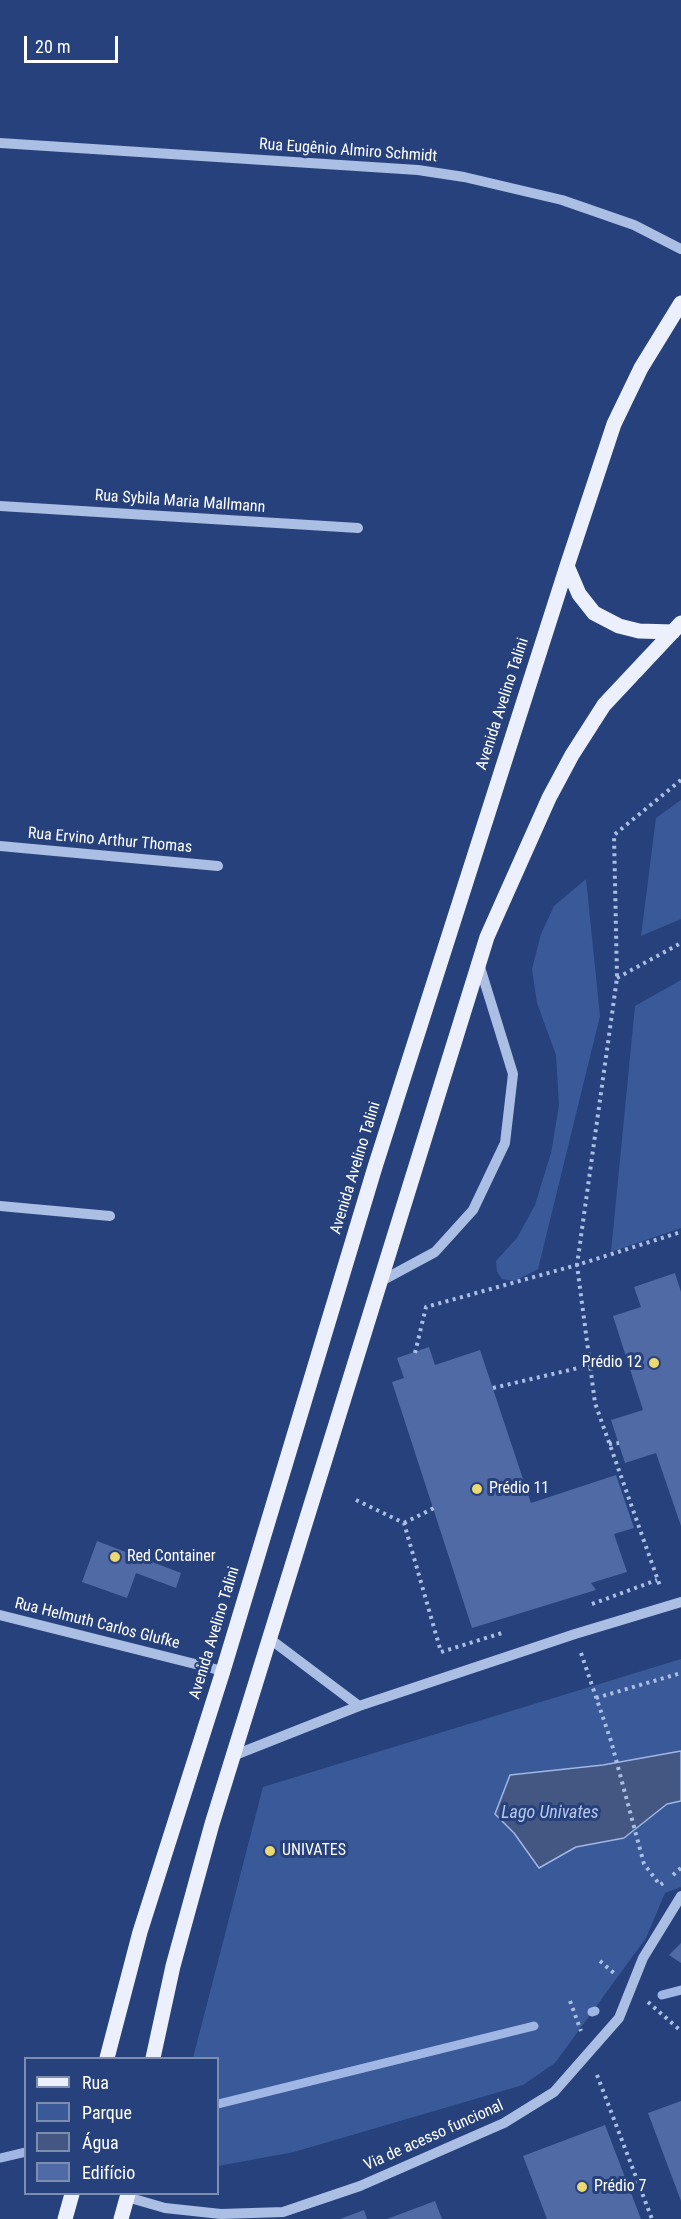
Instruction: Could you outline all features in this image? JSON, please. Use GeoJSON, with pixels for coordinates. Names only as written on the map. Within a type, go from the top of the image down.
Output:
{"type":"FeatureCollection","features":[{"type":"Feature","properties":{"kind":"main road","name":"Avenida Avelino Talini"},"geometry":{"type":"LineString","coordinates":[[107,2057],[140,1932],[223,1671],[378,1155],[567,566],[615,424],[641,368],[681,303]]}},
{"type":"Feature","properties":{"kind":"main road"},"geometry":{"type":"LineString","coordinates":[[567,566],[579,594],[594,613],[629,629],[677,627]]}},
{"type":"Feature","properties":{"kind":"main road"},"geometry":{"type":"LineString","coordinates":[[153,2057],[173,1966],[235,1755],[487,937],[549,798],[572,754],[604,705],[677,627]]}},
{"type":"Feature","properties":{"kind":"main road"},"geometry":{"type":"LineString","coordinates":[[65,2219],[71,2195]]}},
{"type":"Feature","properties":{"kind":"main road"},"geometry":{"type":"LineString","coordinates":[[121,2219],[128,2195]]}},
{"type":"Feature","properties":{"kind":"street","name":"Rua Eugênio Almiro Schmidt"},"geometry":{"type":"LineString","coordinates":[[0,142],[418,170],[464,177],[562,200],[634,225],[681,249]]}},
{"type":"Feature","properties":{"kind":"street","name":"Rua Sybila Maria Mallmann"},"geometry":{"type":"LineString","coordinates":[[0,506],[358,528]]}},
{"type":"Feature","properties":{"kind":"street","name":"Rua Ervino Arthur Thomas"},"geometry":{"type":"LineString","coordinates":[[0,846],[218,866]]}},
{"type":"Feature","properties":{"kind":"street"},"geometry":{"type":"LineString","coordinates":[[383,1280],[435,1252],[443,1244],[473,1210],[505,1143],[513,1074],[479,964]]}},
{"type":"Feature","properties":{"kind":"street"},"geometry":{"type":"LineString","coordinates":[[0,1206],[110,1216]]}},
{"type":"Feature","properties":{"kind":"street"},"geometry":{"type":"LineString","coordinates":[[235,1755],[359,1706],[575,1634],[681,1602]]}},
{"type":"Feature","properties":{"kind":"street","name":"Rua Helmuth Carlos Glufke"},"geometry":{"type":"LineString","coordinates":[[0,1615],[223,1671]]}},
{"type":"Feature","properties":{"kind":"street"},"geometry":{"type":"LineString","coordinates":[[270,1639],[359,1706]]}},
{"type":"Feature","properties":{"kind":"street","name":"Via de acesso funcional"},"geometry":{"type":"LineString","coordinates":[[128,2195],[165,2208],[221,2214],[283,2212],[360,2186],[504,2123],[554,2091],[590,2054],[619,2019],[643,1958],[681,1896]]}},
{"type":"Feature","properties":{"kind":"path"},"geometry":{"type":"LineString","coordinates":[[669,1606],[657,1580],[595,1403],[577,1265],[617,978],[614,835],[681,780]]}},
{"type":"Feature","properties":{"kind":"path"},"geometry":{"type":"LineString","coordinates":[[617,978],[681,943]]}},
{"type":"Feature","properties":{"kind":"path"},"geometry":{"type":"LineString","coordinates":[[415,1353],[426,1307],[577,1265],[681,1232]]}},
{"type":"Feature","properties":{"kind":"path"},"geometry":{"type":"LineString","coordinates":[[493,1388],[591,1365]]}},
{"type":"Feature","properties":{"kind":"path"},"geometry":{"type":"LineString","coordinates":[[609,1444],[619,1443]]}},
{"type":"Feature","properties":{"kind":"path"},"geometry":{"type":"LineString","coordinates":[[356,1500],[404,1523],[441,1652],[504,1632]]}},
{"type":"Feature","properties":{"kind":"path"},"geometry":{"type":"LineString","coordinates":[[404,1523],[434,1508]]}},
{"type":"Feature","properties":{"kind":"path"},"geometry":{"type":"LineString","coordinates":[[590,1605],[657,1580]]}},
{"type":"Feature","properties":{"kind":"path"},"geometry":{"type":"LineString","coordinates":[[575,1634],[611,1741],[644,1864],[660,1885]]}},
{"type":"Feature","properties":{"kind":"path"},"geometry":{"type":"LineString","coordinates":[[596,1698],[681,1673]]}},
{"type":"Feature","properties":{"kind":"path"},"geometry":{"type":"LineString","coordinates":[[570,2001],[652,2219]]}},
{"type":"Feature","properties":{"kind":"green space"},"geometry":{"type":"Polygon","coordinates":[[[681,800],[681,919],[641,936],[656,818],[681,800]]]}},
{"type":"Feature","properties":{"kind":"green space"},"geometry":{"type":"Polygon","coordinates":[[[586,879],[600,1016],[538,1269],[515,1281],[502,1279],[497,1272],[496,1261],[517,1238],[535,1205],[551,1153],[559,1105],[556,1055],[537,1003],[532,969],[541,934],[554,906],[586,879]]]}},
{"type":"Feature","properties":{"kind":"green space"},"geometry":{"type":"Polygon","coordinates":[[[681,980],[681,1228],[611,1252],[635,1006],[681,980]]]}},
{"type":"Feature","properties":{"kind":"green space"},"geometry":{"type":"Polygon","coordinates":[[[681,1659],[681,1887],[665,1893],[646,1938],[555,2063],[523,2085],[294,2152],[219,2166],[219,2057],[193,2057],[263,1787],[681,1659]]]}},
{"type":"Feature","properties":{"kind":"water","name":"Lago Univates"},"geometry":{"type":"Polygon","coordinates":[[[681,1751],[681,1801],[667,1804],[624,1838],[576,1847],[539,1868],[514,1833],[495,1814],[510,1775],[603,1765],[681,1751]]]}},
{"type":"Feature","properties":{"kind":"building","name":"Prédio 12"},"geometry":{"type":"Polygon","coordinates":[[[675,1273],[681,1292],[681,1526],[656,1453],[625,1463],[611,1420],[643,1410],[613,1316],[641,1307],[634,1287],[675,1273]]]}},
{"type":"Feature","properties":{"kind":"building","name":"Prédio 11"},"geometry":{"type":"Polygon","coordinates":[[[429,1347],[435,1365],[480,1350],[531,1503],[616,1475],[634,1528],[614,1534],[627,1572],[591,1583],[596,1590],[472,1628],[392,1382],[404,1378],[397,1358],[429,1347]]]}},
{"type":"Feature","properties":{"kind":"building","name":"Red Container"},"geometry":{"type":"Polygon","coordinates":[[[97,1541],[181,1573],[176,1588],[136,1573],[127,1598],[82,1582],[97,1541]]]}},
{"type":"Feature","properties":{"kind":"building"},"geometry":{"type":"Polygon","coordinates":[[[681,1943],[681,1963],[669,1955],[681,1943]]]}},
{"type":"Feature","properties":{"kind":"building"},"geometry":{"type":"Polygon","coordinates":[[[681,2101],[681,2201],[648,2113],[681,2101]]]}},
{"type":"Feature","properties":{"kind":"building","name":"Prédio 7"},"geometry":{"type":"Polygon","coordinates":[[[605,2125],[641,2219],[547,2219],[523,2156],[605,2125]]]}},
{"type":"Feature","properties":{"kind":"building"},"geometry":{"type":"Polygon","coordinates":[[[435,2201],[442,2219],[387,2219],[435,2201]]]}},
{"type":"Feature","properties":{"kind":"building"},"geometry":{"type":"Polygon","coordinates":[[[364,2210],[367,2219],[340,2219],[364,2210]]]}},
{"type":"Feature","properties":{"kind":"waterway"},"geometry":{"type":"LineString","coordinates":[[662,1995],[681,1990]]}},
{"type":"Feature","properties":{"kind":"waterway"},"geometry":{"type":"LineString","coordinates":[[219,2104],[534,2026]]}},
{"type":"Feature","properties":{"kind":"waterway"},"geometry":{"type":"LineString","coordinates":[[0,2158],[24,2152]]}},
{"type":"Feature","properties":{"kind":"place","name":"Prédio 12"},"geometry":{"type":"Point","coordinates":[654,1363]}},
{"type":"Feature","properties":{"kind":"place","name":"Prédio 11"},"geometry":{"type":"Point","coordinates":[477,1489]}},
{"type":"Feature","properties":{"kind":"place","name":"Red Container"},"geometry":{"type":"Point","coordinates":[115,1557]}},
{"type":"Feature","properties":{"kind":"place","name":"UNIVATES"},"geometry":{"type":"Point","coordinates":[270,1851]}},
{"type":"Feature","properties":{"kind":"place","name":"Prédio 7"},"geometry":{"type":"Point","coordinates":[582,2187]}}]}
